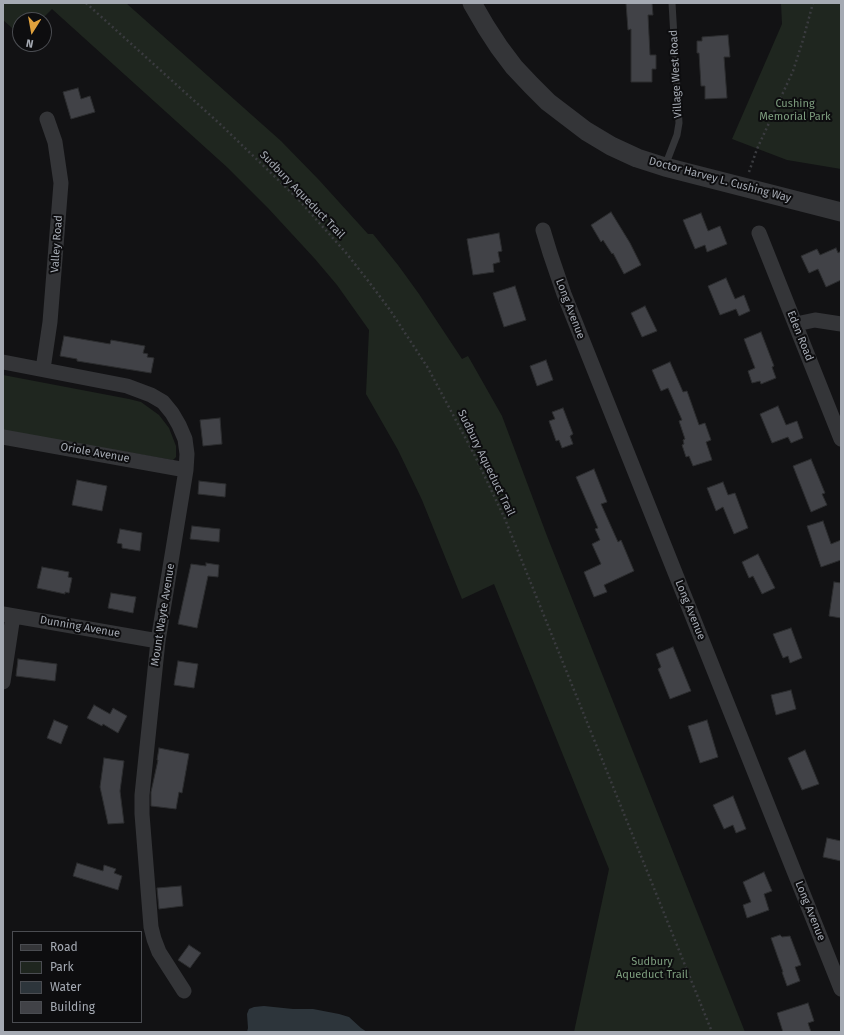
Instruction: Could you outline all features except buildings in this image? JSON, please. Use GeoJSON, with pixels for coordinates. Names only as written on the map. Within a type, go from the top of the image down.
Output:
{"type":"FeatureCollection","features":[{"type":"Feature","properties":{"kind":"street","name":"Doctor Harvey L. Cushing Way"},"geometry":{"type":"LineString","coordinates":[[472,3],[486,27],[510,62],[548,102],[586,131],[611,146],[637,158],[665,167],[841,212]]}},
{"type":"Feature","properties":{"kind":"street","name":"Valley Road"},"geometry":{"type":"LineString","coordinates":[[42,369],[51,309],[61,189],[55,142],[47,119]]}},
{"type":"Feature","properties":{"kind":"street","name":"Long Avenue"},"geometry":{"type":"LineString","coordinates":[[543,230],[564,294],[841,989]]}},
{"type":"Feature","properties":{"kind":"street","name":"Eden Road"},"geometry":{"type":"LineString","coordinates":[[760,233],[841,439]]}},
{"type":"Feature","properties":{"kind":"street"},"geometry":{"type":"LineString","coordinates":[[796,324],[815,320],[841,324]]}},
{"type":"Feature","properties":{"kind":"street","name":"Mount Wayte Avenue"},"geometry":{"type":"LineString","coordinates":[[3,362],[127,386],[151,395],[162,402],[172,413],[185,439],[187,454],[186,470],[158,641],[150,725],[143,777],[142,814],[151,927],[159,952],[184,991]]}},
{"type":"Feature","properties":{"kind":"street","name":"Oriole Avenue"},"geometry":{"type":"LineString","coordinates":[[3,437],[186,470]]}},
{"type":"Feature","properties":{"kind":"street"},"geometry":{"type":"LineString","coordinates":[[3,682],[8,615]]}},
{"type":"Feature","properties":{"kind":"street","name":"Dunning Avenue"},"geometry":{"type":"LineString","coordinates":[[8,615],[158,641]]}},
{"type":"Feature","properties":{"kind":"lane","name":"Village West Road"},"geometry":{"type":"LineString","coordinates":[[665,167],[677,135],[679,123],[672,3]]}},
{"type":"Feature","properties":{"kind":"path","name":"Sudbury Aqueduct Trail"},"geometry":{"type":"LineString","coordinates":[[86,3],[220,124],[298,199],[347,254],[369,282],[394,316],[428,368],[475,456],[504,519],[712,1032]]}},
{"type":"Feature","properties":{"kind":"path"},"geometry":{"type":"LineString","coordinates":[[744,188],[757,149],[793,71],[813,3]]}},
{"type":"Feature","properties":{"kind":"green space","name":"Sudbury Aqueduct Trail"},"geometry":{"type":"Polygon","coordinates":[[[3,3],[126,3],[281,141],[368,234],[373,234],[419,294],[462,359],[468,356],[502,416],[547,536],[745,1032],[574,1032],[609,869],[494,584],[462,599],[422,500],[398,450],[366,394],[369,330],[337,285],[268,208],[228,168],[52,9],[49,12],[12,12],[12,28],[3,20],[3,3]]]}},
{"type":"Feature","properties":{"kind":"green space","name":"Cushing Memorial Park"},"geometry":{"type":"Polygon","coordinates":[[[781,3],[841,3],[841,169],[787,160],[732,139],[782,24],[781,3]]]}},
{"type":"Feature","properties":{"kind":"green space"},"geometry":{"type":"Polygon","coordinates":[[[3,375],[141,402],[159,415],[169,428],[176,446],[176,457],[173,460],[3,431],[3,375]]]}},
{"type":"Feature","properties":{"kind":"water"},"geometry":{"type":"Polygon","coordinates":[[[264,1006],[293,1009],[313,1009],[339,1014],[349,1017],[367,1032],[247,1032],[247,1014],[249,1009],[264,1006]]]}}]}
